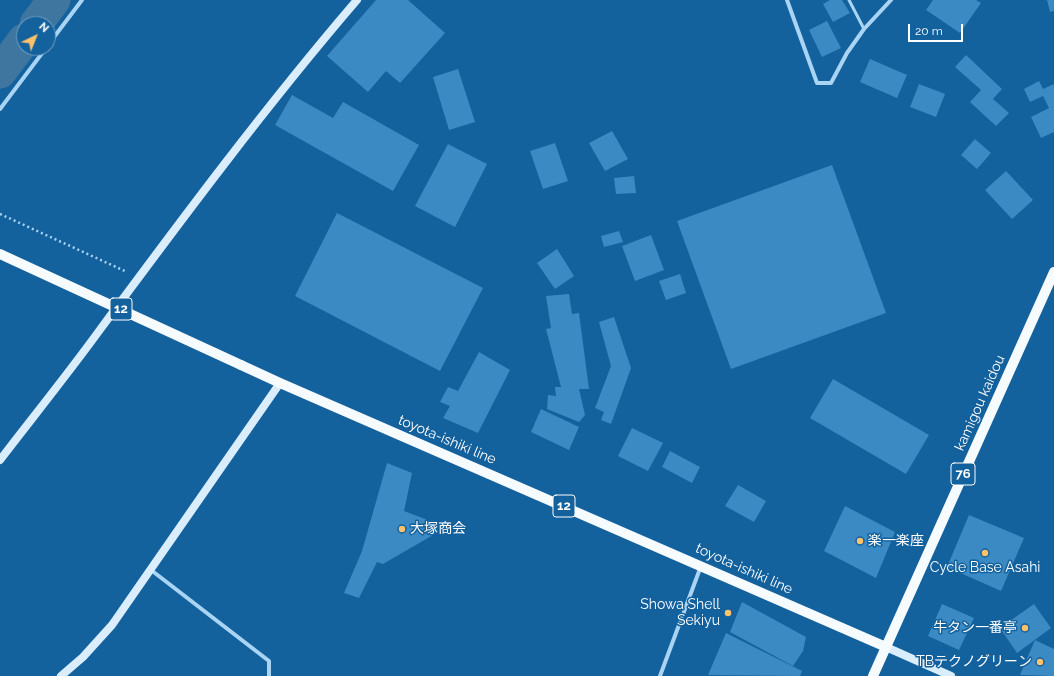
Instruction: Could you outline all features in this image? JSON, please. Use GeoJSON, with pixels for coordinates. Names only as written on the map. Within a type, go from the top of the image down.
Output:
{"type":"FeatureCollection","features":[{"type":"Feature","properties":{"kind":"main road","name":"toyota-ishiki line"},"geometry":{"type":"LineString","coordinates":[[0,254],[280,383],[886,647]]}},
{"type":"Feature","properties":{"kind":"main road","name":"kamigou kaidou"},"geometry":{"type":"LineString","coordinates":[[873,676],[1054,272]]}},
{"type":"Feature","properties":{"kind":"street"},"geometry":{"type":"LineString","coordinates":[[56,34],[82,0]]}},
{"type":"Feature","properties":{"kind":"street"},"geometry":{"type":"LineString","coordinates":[[0,460],[304,61],[357,0]]}},
{"type":"Feature","properties":{"kind":"street"},"geometry":{"type":"LineString","coordinates":[[787,0],[817,83],[831,83],[847,53],[864,29],[889,1]]}},
{"type":"Feature","properties":{"kind":"street"},"geometry":{"type":"LineString","coordinates":[[0,109],[40,56]]}},
{"type":"Feature","properties":{"kind":"street"},"geometry":{"type":"LineString","coordinates":[[60,676],[83,657],[112,625],[280,383]]}},
{"type":"Feature","properties":{"kind":"street"},"geometry":{"type":"LineString","coordinates":[[660,676],[701,566]]}},
{"type":"Feature","properties":{"kind":"street"},"geometry":{"type":"LineString","coordinates":[[151,570],[269,661],[269,676]]}},
{"type":"Feature","properties":{"kind":"street"},"geometry":{"type":"LineString","coordinates":[[886,647],[951,676]]}},
{"type":"Feature","properties":{"kind":"lane"},"geometry":{"type":"LineString","coordinates":[[849,0],[864,29]]}},
{"type":"Feature","properties":{"kind":"path"},"geometry":{"type":"LineString","coordinates":[[0,214],[138,277]]}},
{"type":"Feature","properties":{"kind":"building"},"geometry":{"type":"Polygon","coordinates":[[[376,0],[408,0],[445,33],[400,83],[386,71],[368,92],[327,56],[376,0]]]}},
{"type":"Feature","properties":{"kind":"building"},"geometry":{"type":"Polygon","coordinates":[[[830,0],[842,0],[850,13],[833,22],[823,4],[830,0]]]}},
{"type":"Feature","properties":{"kind":"building"},"geometry":{"type":"Polygon","coordinates":[[[933,0],[976,0],[981,3],[960,33],[926,10],[933,0]]]}},
{"type":"Feature","properties":{"kind":"building"},"geometry":{"type":"Polygon","coordinates":[[[1047,0],[1054,0],[1054,11],[1050,12],[1047,0]]]}},
{"type":"Feature","properties":{"kind":"building"},"geometry":{"type":"Polygon","coordinates":[[[827,21],[841,48],[822,57],[809,30],[827,21]]]}},
{"type":"Feature","properties":{"kind":"building"},"geometry":{"type":"Polygon","coordinates":[[[966,55],[1002,89],[993,99],[1009,113],[996,126],[970,102],[981,90],[955,67],[966,55]]]}},
{"type":"Feature","properties":{"kind":"building"},"geometry":{"type":"Polygon","coordinates":[[[870,59],[907,75],[897,98],[860,82],[870,59]]]}},
{"type":"Feature","properties":{"kind":"building"},"geometry":{"type":"Polygon","coordinates":[[[458,69],[475,122],[449,130],[433,77],[458,69]]]}},
{"type":"Feature","properties":{"kind":"building"},"geometry":{"type":"Polygon","coordinates":[[[1039,81],[1043,89],[1054,84],[1054,132],[1041,138],[1031,117],[1049,108],[1043,96],[1030,102],[1024,89],[1039,81]]]}},
{"type":"Feature","properties":{"kind":"building"},"geometry":{"type":"Polygon","coordinates":[[[919,84],[945,94],[936,117],[910,107],[919,84]]]}},
{"type":"Feature","properties":{"kind":"building"},"geometry":{"type":"Polygon","coordinates":[[[292,95],[333,118],[343,102],[419,145],[393,191],[275,125],[292,95]]]}},
{"type":"Feature","properties":{"kind":"building"},"geometry":{"type":"Polygon","coordinates":[[[612,131],[628,159],[605,171],[589,143],[612,131]]]}},
{"type":"Feature","properties":{"kind":"building"},"geometry":{"type":"Polygon","coordinates":[[[975,139],[991,153],[977,169],[961,155],[975,139]]]}},
{"type":"Feature","properties":{"kind":"building"},"geometry":{"type":"Polygon","coordinates":[[[555,143],[568,181],[543,189],[530,151],[555,143]]]}},
{"type":"Feature","properties":{"kind":"building"},"geometry":{"type":"Polygon","coordinates":[[[448,144],[487,164],[455,227],[415,206],[448,144]]]}},
{"type":"Feature","properties":{"kind":"building"},"geometry":{"type":"Polygon","coordinates":[[[832,165],[886,313],[731,369],[677,221],[832,165]]]}},
{"type":"Feature","properties":{"kind":"building"},"geometry":{"type":"Polygon","coordinates":[[[1006,171],[1033,200],[1012,219],[985,190],[1006,171]]]}},
{"type":"Feature","properties":{"kind":"building"},"geometry":{"type":"Polygon","coordinates":[[[634,176],[636,193],[616,194],[614,178],[634,176]]]}},
{"type":"Feature","properties":{"kind":"building"},"geometry":{"type":"Polygon","coordinates":[[[337,213],[483,288],[440,371],[295,296],[337,213]]]}},
{"type":"Feature","properties":{"kind":"building"},"geometry":{"type":"Polygon","coordinates":[[[619,231],[623,242],[604,247],[601,236],[619,231]]]}},
{"type":"Feature","properties":{"kind":"building"},"geometry":{"type":"Polygon","coordinates":[[[651,235],[664,270],[635,281],[622,246],[651,235]]]}},
{"type":"Feature","properties":{"kind":"building"},"geometry":{"type":"Polygon","coordinates":[[[557,249],[574,276],[555,289],[537,263],[557,249]]]}},
{"type":"Feature","properties":{"kind":"building"},"geometry":{"type":"Polygon","coordinates":[[[680,274],[686,293],[666,300],[659,281],[680,274]]]}},
{"type":"Feature","properties":{"kind":"building"},"geometry":{"type":"Polygon","coordinates":[[[569,294],[572,314],[579,313],[589,389],[579,389],[585,415],[579,422],[547,409],[548,395],[556,396],[555,387],[561,387],[546,329],[551,328],[546,296],[569,294]]]}},
{"type":"Feature","properties":{"kind":"building"},"geometry":{"type":"Polygon","coordinates":[[[614,317],[631,368],[611,424],[601,420],[604,412],[595,408],[611,366],[599,322],[614,317]]]}},
{"type":"Feature","properties":{"kind":"building"},"geometry":{"type":"Polygon","coordinates":[[[479,352],[510,370],[478,433],[443,418],[450,406],[440,402],[448,387],[458,391],[479,352]]]}},
{"type":"Feature","properties":{"kind":"building"},"geometry":{"type":"Polygon","coordinates":[[[833,379],[929,435],[906,474],[810,418],[833,379]]]}},
{"type":"Feature","properties":{"kind":"building"},"geometry":{"type":"Polygon","coordinates":[[[541,409],[579,427],[569,450],[531,432],[541,409]]]}},
{"type":"Feature","properties":{"kind":"building"},"geometry":{"type":"Polygon","coordinates":[[[632,428],[663,443],[648,471],[618,456],[632,428]]]}},
{"type":"Feature","properties":{"kind":"building"},"geometry":{"type":"Polygon","coordinates":[[[670,451],[700,467],[692,483],[662,467],[670,451]]]}},
{"type":"Feature","properties":{"kind":"building","name":"大塚商会"},"geometry":{"type":"Polygon","coordinates":[[[387,463],[412,473],[404,511],[438,524],[433,535],[383,564],[377,562],[359,598],[344,593],[362,551],[387,463]]]}},
{"type":"Feature","properties":{"kind":"building"},"geometry":{"type":"Polygon","coordinates":[[[738,485],[766,501],[754,522],[725,506],[738,485]]]}},
{"type":"Feature","properties":{"kind":"building","name":"楽一楽座"},"geometry":{"type":"Polygon","coordinates":[[[845,506],[895,532],[876,578],[824,551],[845,506]]]}},
{"type":"Feature","properties":{"kind":"building","name":"Cycle Base Asahi"},"geometry":{"type":"Polygon","coordinates":[[[969,515],[1024,538],[1001,591],[947,567],[969,515]]]}},
{"type":"Feature","properties":{"kind":"building"},"geometry":{"type":"Polygon","coordinates":[[[742,602],[806,637],[803,651],[793,666],[730,632],[742,602]]]}},
{"type":"Feature","properties":{"kind":"building"},"geometry":{"type":"Polygon","coordinates":[[[942,604],[974,618],[959,650],[928,636],[942,604]]]}},
{"type":"Feature","properties":{"kind":"building","name":"牛タン一番亭"},"geometry":{"type":"Polygon","coordinates":[[[1034,604],[1051,628],[1017,653],[1000,628],[1034,604]]]}},
{"type":"Feature","properties":{"kind":"building"},"geometry":{"type":"Polygon","coordinates":[[[726,633],[802,671],[800,676],[708,675],[726,633]]]}},
{"type":"Feature","properties":{"kind":"building","name":"TBテクノグリーン"},"geometry":{"type":"Polygon","coordinates":[[[1035,640],[1054,649],[1054,676],[1020,675],[1035,640]]]}},
{"type":"Feature","properties":{"kind":"waterway"},"geometry":{"type":"LineString","coordinates":[[42,16],[54,0]]}},
{"type":"Feature","properties":{"kind":"waterway"},"geometry":{"type":"LineString","coordinates":[[0,72],[16,51]]}},
{"type":"Feature","properties":{"kind":"place","name":"大塚商会"},"geometry":{"type":"Point","coordinates":[402,529]}},
{"type":"Feature","properties":{"kind":"place","name":"楽一楽座"},"geometry":{"type":"Point","coordinates":[860,541]}},
{"type":"Feature","properties":{"kind":"place","name":"Cycle Base Asahi"},"geometry":{"type":"Point","coordinates":[985,553]}},
{"type":"Feature","properties":{"kind":"place","name":"Showa Shell Sekiyu"},"geometry":{"type":"Point","coordinates":[728,613]}},
{"type":"Feature","properties":{"kind":"place","name":"牛タン一番亭"},"geometry":{"type":"Point","coordinates":[1025,628]}},
{"type":"Feature","properties":{"kind":"place","name":"TBテクノグリーン"},"geometry":{"type":"Point","coordinates":[1040,662]}}]}
